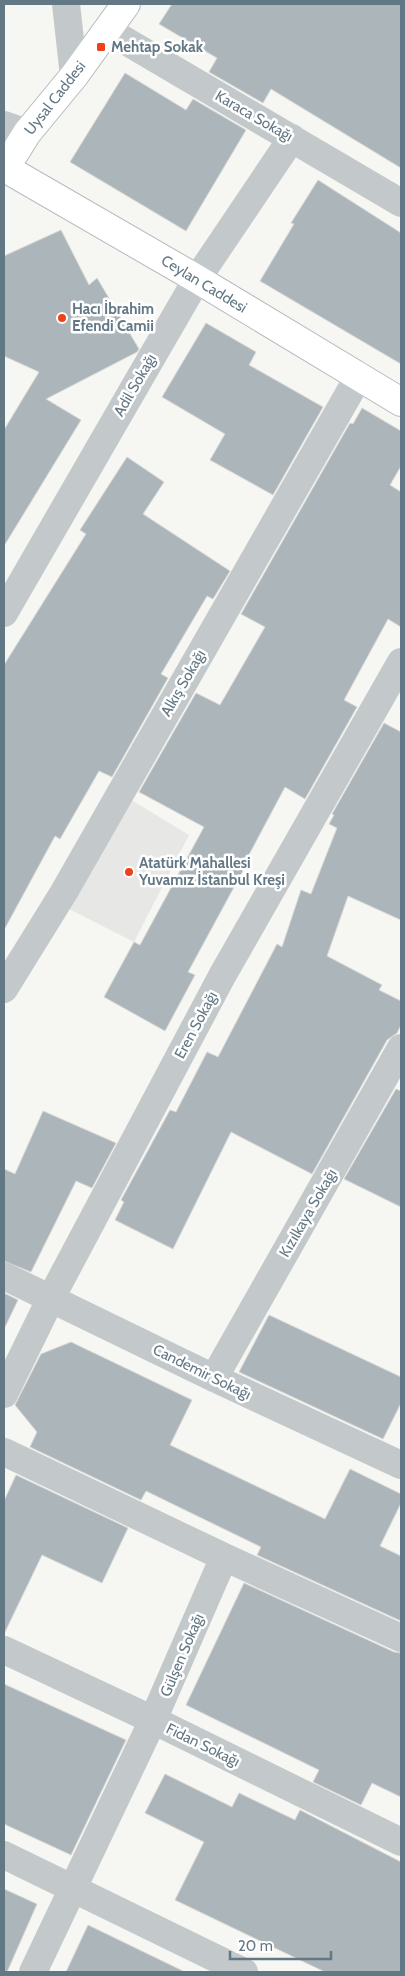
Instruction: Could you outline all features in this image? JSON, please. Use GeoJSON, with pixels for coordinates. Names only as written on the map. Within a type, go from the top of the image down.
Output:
{"type":"FeatureCollection","features":[{"type":"Feature","properties":{"kind":"street"},"geometry":{"type":"LineString","coordinates":[[66,4],[74,76]]}},
{"type":"Feature","properties":{"kind":"street","name":"Uysal Caddesi"},"geometry":{"type":"LineString","coordinates":[[4,169],[15,129],[74,76],[126,4]]}},
{"type":"Feature","properties":{"kind":"street","name":"Karaca Sokağı"},"geometry":{"type":"LineString","coordinates":[[107,30],[401,202]]}},
{"type":"Feature","properties":{"kind":"street","name":"Adil Sokağı"},"geometry":{"type":"LineString","coordinates":[[4,614],[196,279],[292,138]]}},
{"type":"Feature","properties":{"kind":"street","name":"Ceylan Caddesi"},"geometry":{"type":"LineString","coordinates":[[4,169],[196,279],[401,402]]}},
{"type":"Feature","properties":{"kind":"street","name":"Alkış Sokağı"},"geometry":{"type":"LineString","coordinates":[[4,988],[64,892],[359,376]]}},
{"type":"Feature","properties":{"kind":"street","name":"Eren Sokağı"},"geometry":{"type":"LineString","coordinates":[[4,1394],[51,1298],[222,976],[401,662]]}},
{"type":"Feature","properties":{"kind":"street","name":"Kızılkaya Sokağı"},"geometry":{"type":"LineString","coordinates":[[214,1378],[401,1048]]}},
{"type":"Feature","properties":{"kind":"street","name":"Candemir Sokağı"},"geometry":{"type":"LineString","coordinates":[[4,1276],[214,1378],[401,1464]]}},
{"type":"Feature","properties":{"kind":"street"},"geometry":{"type":"LineString","coordinates":[[4,1452],[224,1557],[401,1638]]}},
{"type":"Feature","properties":{"kind":"street","name":"Gülşen Sokağı"},"geometry":{"type":"LineString","coordinates":[[32,1972],[153,1720],[224,1557]]}},
{"type":"Feature","properties":{"kind":"street","name":"Fidan Sokağı"},"geometry":{"type":"LineString","coordinates":[[4,1650],[153,1720],[401,1842]]}},
{"type":"Feature","properties":{"kind":"street"},"geometry":{"type":"LineString","coordinates":[[4,1855],[244,1972]]}},
{"type":"Feature","properties":{"kind":"shaded area","name":"Atatürk Mahallesi Yuvamız İstanbul Kreşi"},"geometry":{"type":"Polygon","coordinates":[[[128,798],[189,835],[134,942],[69,909],[128,798]]]}},
{"type":"Feature","properties":{"kind":"building"},"geometry":{"type":"Polygon","coordinates":[[[172,4],[401,4],[401,168],[271,89],[263,103],[209,72],[217,58],[159,24],[172,4]]]}},
{"type":"Feature","properties":{"kind":"building"},"geometry":{"type":"Polygon","coordinates":[[[125,73],[186,110],[193,99],[246,130],[186,231],[70,162],[125,73]]]}},
{"type":"Feature","properties":{"kind":"building"},"geometry":{"type":"Polygon","coordinates":[[[318,180],[401,233],[401,364],[260,281],[294,224],[291,223],[318,180]]]}},
{"type":"Feature","properties":{"kind":"building","name":"Hacı İbrahim Efendi Camii"},"geometry":{"type":"Polygon","coordinates":[[[61,230],[89,285],[97,278],[139,349],[137,352],[46,399],[81,420],[4,546],[4,430],[39,372],[4,356],[4,256],[61,230]]]}},
{"type":"Feature","properties":{"kind":"building"},"geometry":{"type":"Polygon","coordinates":[[[206,323],[256,352],[249,365],[323,407],[273,495],[210,460],[225,434],[162,397],[206,323]]]}},
{"type":"Feature","properties":{"kind":"building"},"geometry":{"type":"Polygon","coordinates":[[[362,408],[401,431],[401,466],[390,485],[401,492],[401,627],[388,619],[344,700],[357,707],[305,799],[285,787],[244,864],[246,865],[188,972],[195,975],[165,1031],[104,997],[134,942],[140,945],[204,827],[139,792],[196,693],[220,705],[265,627],[241,614],[350,423],[353,424],[362,408]]]}},
{"type":"Feature","properties":{"kind":"building"},"geometry":{"type":"Polygon","coordinates":[[[127,457],[164,482],[143,514],[230,571],[213,599],[207,596],[161,674],[168,678],[112,777],[99,771],[60,839],[55,836],[4,930],[4,665],[86,534],[80,530],[127,457]]]}},
{"type":"Feature","properties":{"kind":"building"},"geometry":{"type":"Polygon","coordinates":[[[384,723],[401,732],[401,920],[348,896],[327,956],[382,985],[379,990],[401,1001],[401,1025],[397,1033],[387,1040],[312,1174],[231,1132],[173,1249],[115,1220],[124,1202],[121,1200],[170,1110],[176,1112],[207,1052],[218,1057],[277,944],[282,947],[301,890],[311,894],[337,828],[329,824],[334,815],[332,814],[384,723]]]}},
{"type":"Feature","properties":{"kind":"building"},"geometry":{"type":"Polygon","coordinates":[[[396,1089],[401,1091],[401,1207],[344,1179],[396,1089]]]}},
{"type":"Feature","properties":{"kind":"building"},"geometry":{"type":"Polygon","coordinates":[[[43,1111],[116,1143],[92,1188],[76,1181],[31,1272],[4,1261],[4,1169],[15,1174],[43,1111]]]}},
{"type":"Feature","properties":{"kind":"building"},"geometry":{"type":"Polygon","coordinates":[[[4,1293],[18,1300],[4,1329],[4,1293]]]}},
{"type":"Feature","properties":{"kind":"building"},"geometry":{"type":"Polygon","coordinates":[[[269,1315],[401,1377],[401,1403],[383,1439],[239,1372],[269,1315]]]}},
{"type":"Feature","properties":{"kind":"building"},"geometry":{"type":"Polygon","coordinates":[[[71,1342],[192,1400],[170,1445],[325,1519],[350,1469],[401,1494],[401,1503],[380,1546],[401,1556],[401,1621],[257,1555],[261,1547],[146,1491],[141,1500],[30,1447],[37,1432],[15,1405],[41,1354],[71,1342]]]}},
{"type":"Feature","properties":{"kind":"building"},"geometry":{"type":"Polygon","coordinates":[[[16,1475],[128,1528],[102,1583],[42,1555],[4,1634],[4,1501],[16,1475]]]}},
{"type":"Feature","properties":{"kind":"building"},"geometry":{"type":"Polygon","coordinates":[[[244,1583],[394,1652],[401,1653],[401,1797],[372,1783],[361,1805],[313,1782],[319,1770],[186,1705],[244,1583]]]}},
{"type":"Feature","properties":{"kind":"building"},"geometry":{"type":"Polygon","coordinates":[[[4,1684],[126,1740],[71,1855],[4,1824],[4,1684]]]}},
{"type":"Feature","properties":{"kind":"building"},"geometry":{"type":"Polygon","coordinates":[[[165,1774],[232,1807],[239,1793],[295,1820],[300,1810],[401,1862],[401,1972],[325,1972],[175,1900],[204,1842],[145,1813],[165,1774]]]}},
{"type":"Feature","properties":{"kind":"building"},"geometry":{"type":"Polygon","coordinates":[[[4,1889],[37,1904],[7,1972],[4,1972],[4,1889]]]}},
{"type":"Feature","properties":{"kind":"building"},"geometry":{"type":"Polygon","coordinates":[[[88,1925],[185,1972],[66,1972],[88,1925]]]}},
{"type":"Feature","properties":{"kind":"place","name":"Mehtap Sokak"},"geometry":{"type":"Point","coordinates":[101,47]}},
{"type":"Feature","properties":{"kind":"place","name":"Hacı İbrahim Efendi Camii"},"geometry":{"type":"Point","coordinates":[62,318]}},
{"type":"Feature","properties":{"kind":"place","name":"Atatürk Mahallesi Yuvamız İstanbul Kreşi"},"geometry":{"type":"Point","coordinates":[129,872]}}]}
